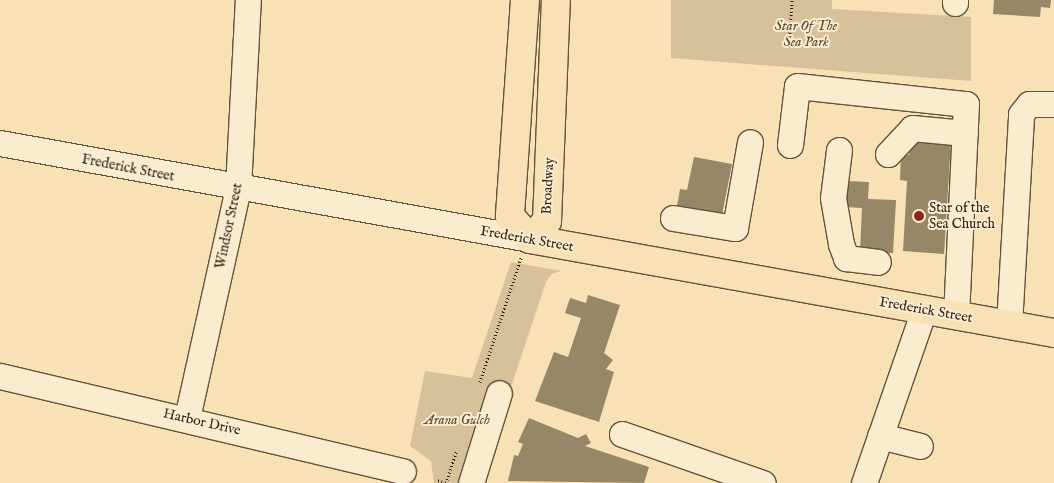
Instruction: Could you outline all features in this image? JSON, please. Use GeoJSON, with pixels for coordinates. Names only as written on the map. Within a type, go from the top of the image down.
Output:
{"type":"FeatureCollection","features":[{"type":"Feature","properties":{"kind":"main road"},"geometry":{"type":"LineString","coordinates":[[526,0],[510,216],[530,239]]}},
{"type":"Feature","properties":{"kind":"main road","name":"Broadway"},"geometry":{"type":"LineString","coordinates":[[530,239],[547,221],[556,0]]}},
{"type":"Feature","properties":{"kind":"main road","name":"Frederick Street"},"geometry":{"type":"LineString","coordinates":[[530,239],[1054,333]]}},
{"type":"Feature","properties":{"kind":"street","name":"Windsor Street"},"geometry":{"type":"LineString","coordinates":[[186,418],[238,188],[248,0]]}},
{"type":"Feature","properties":{"kind":"street"},"geometry":{"type":"LineString","coordinates":[[790,145],[797,86],[966,104],[956,316]]}},
{"type":"Feature","properties":{"kind":"street"},"geometry":{"type":"LineString","coordinates":[[1009,325],[1021,114],[1029,104],[1054,104]]}},
{"type":"Feature","properties":{"kind":"street"},"geometry":{"type":"LineString","coordinates":[[888,154],[912,128],[965,132]]}},
{"type":"Feature","properties":{"kind":"street"},"geometry":{"type":"LineString","coordinates":[[673,218],[735,228],[750,142]]}},
{"type":"Feature","properties":{"kind":"street","name":"Frederick Street"},"geometry":{"type":"LineString","coordinates":[[0,143],[238,188],[530,239]]}},
{"type":"Feature","properties":{"kind":"street"},"geometry":{"type":"LineString","coordinates":[[839,150],[832,198],[855,298]]}},
{"type":"Feature","properties":{"kind":"street"},"geometry":{"type":"LineString","coordinates":[[846,258],[878,262]]}},
{"type":"Feature","properties":{"kind":"street"},"geometry":{"type":"LineString","coordinates":[[864,483],[924,310]]}},
{"type":"Feature","properties":{"kind":"street","name":"Harbor Drive"},"geometry":{"type":"LineString","coordinates":[[0,376],[186,418],[403,471]]}},
{"type":"Feature","properties":{"kind":"street"},"geometry":{"type":"LineString","coordinates":[[471,483],[488,391]]}},
{"type":"Feature","properties":{"kind":"street"},"geometry":{"type":"LineString","coordinates":[[622,434],[763,483]]}},
{"type":"Feature","properties":{"kind":"street"},"geometry":{"type":"LineString","coordinates":[[880,436],[920,446]]}},
{"type":"Feature","properties":{"kind":"path"},"geometry":{"type":"LineString","coordinates":[[789,48],[792,0]]}},
{"type":"Feature","properties":{"kind":"path"},"geometry":{"type":"LineString","coordinates":[[488,391],[521,256],[530,239]]}},
{"type":"Feature","properties":{"kind":"path"},"geometry":{"type":"LineString","coordinates":[[438,480],[446,483],[459,445]]}},
{"type":"Feature","properties":{"kind":"green space","name":"Star Of The Sea Park"},"geometry":{"type":"Polygon","coordinates":[[[671,0],[832,0],[832,9],[971,17],[971,81],[671,58],[671,0]]]}},
{"type":"Feature","properties":{"kind":"green space","name":"Arana Gulch"},"geometry":{"type":"Polygon","coordinates":[[[511,262],[561,271],[552,274],[546,282],[479,483],[434,483],[431,461],[410,446],[425,371],[472,378],[511,262]]]}},
{"type":"Feature","properties":{"kind":"building"},"geometry":{"type":"Polygon","coordinates":[[[994,0],[1051,0],[1050,8],[1041,7],[1040,17],[993,14],[994,0]]]}},
{"type":"Feature","properties":{"kind":"building"},"geometry":{"type":"Polygon","coordinates":[[[910,139],[951,142],[944,254],[903,251],[907,181],[900,180],[901,154],[909,155],[910,139]]]}},
{"type":"Feature","properties":{"kind":"building"},"geometry":{"type":"Polygon","coordinates":[[[694,157],[732,164],[721,220],[676,212],[680,189],[687,190],[694,157]]]}},
{"type":"Feature","properties":{"kind":"building"},"geometry":{"type":"Polygon","coordinates":[[[846,181],[869,182],[868,199],[896,200],[893,253],[860,252],[862,208],[844,207],[846,181]]]}},
{"type":"Feature","properties":{"kind":"building"},"geometry":{"type":"Polygon","coordinates":[[[588,295],[620,305],[604,353],[613,360],[606,369],[614,372],[599,422],[535,401],[554,352],[568,357],[581,318],[565,313],[570,298],[586,303],[588,295]]]}},
{"type":"Feature","properties":{"kind":"building"},"geometry":{"type":"Polygon","coordinates":[[[529,418],[578,438],[586,434],[591,443],[585,446],[649,467],[644,483],[508,481],[514,455],[518,456],[523,444],[518,442],[529,418]]]}},
{"type":"Feature","properties":{"kind":"place","name":"Star of the Sea Church"},"geometry":{"type":"Point","coordinates":[919,216]}}]}
